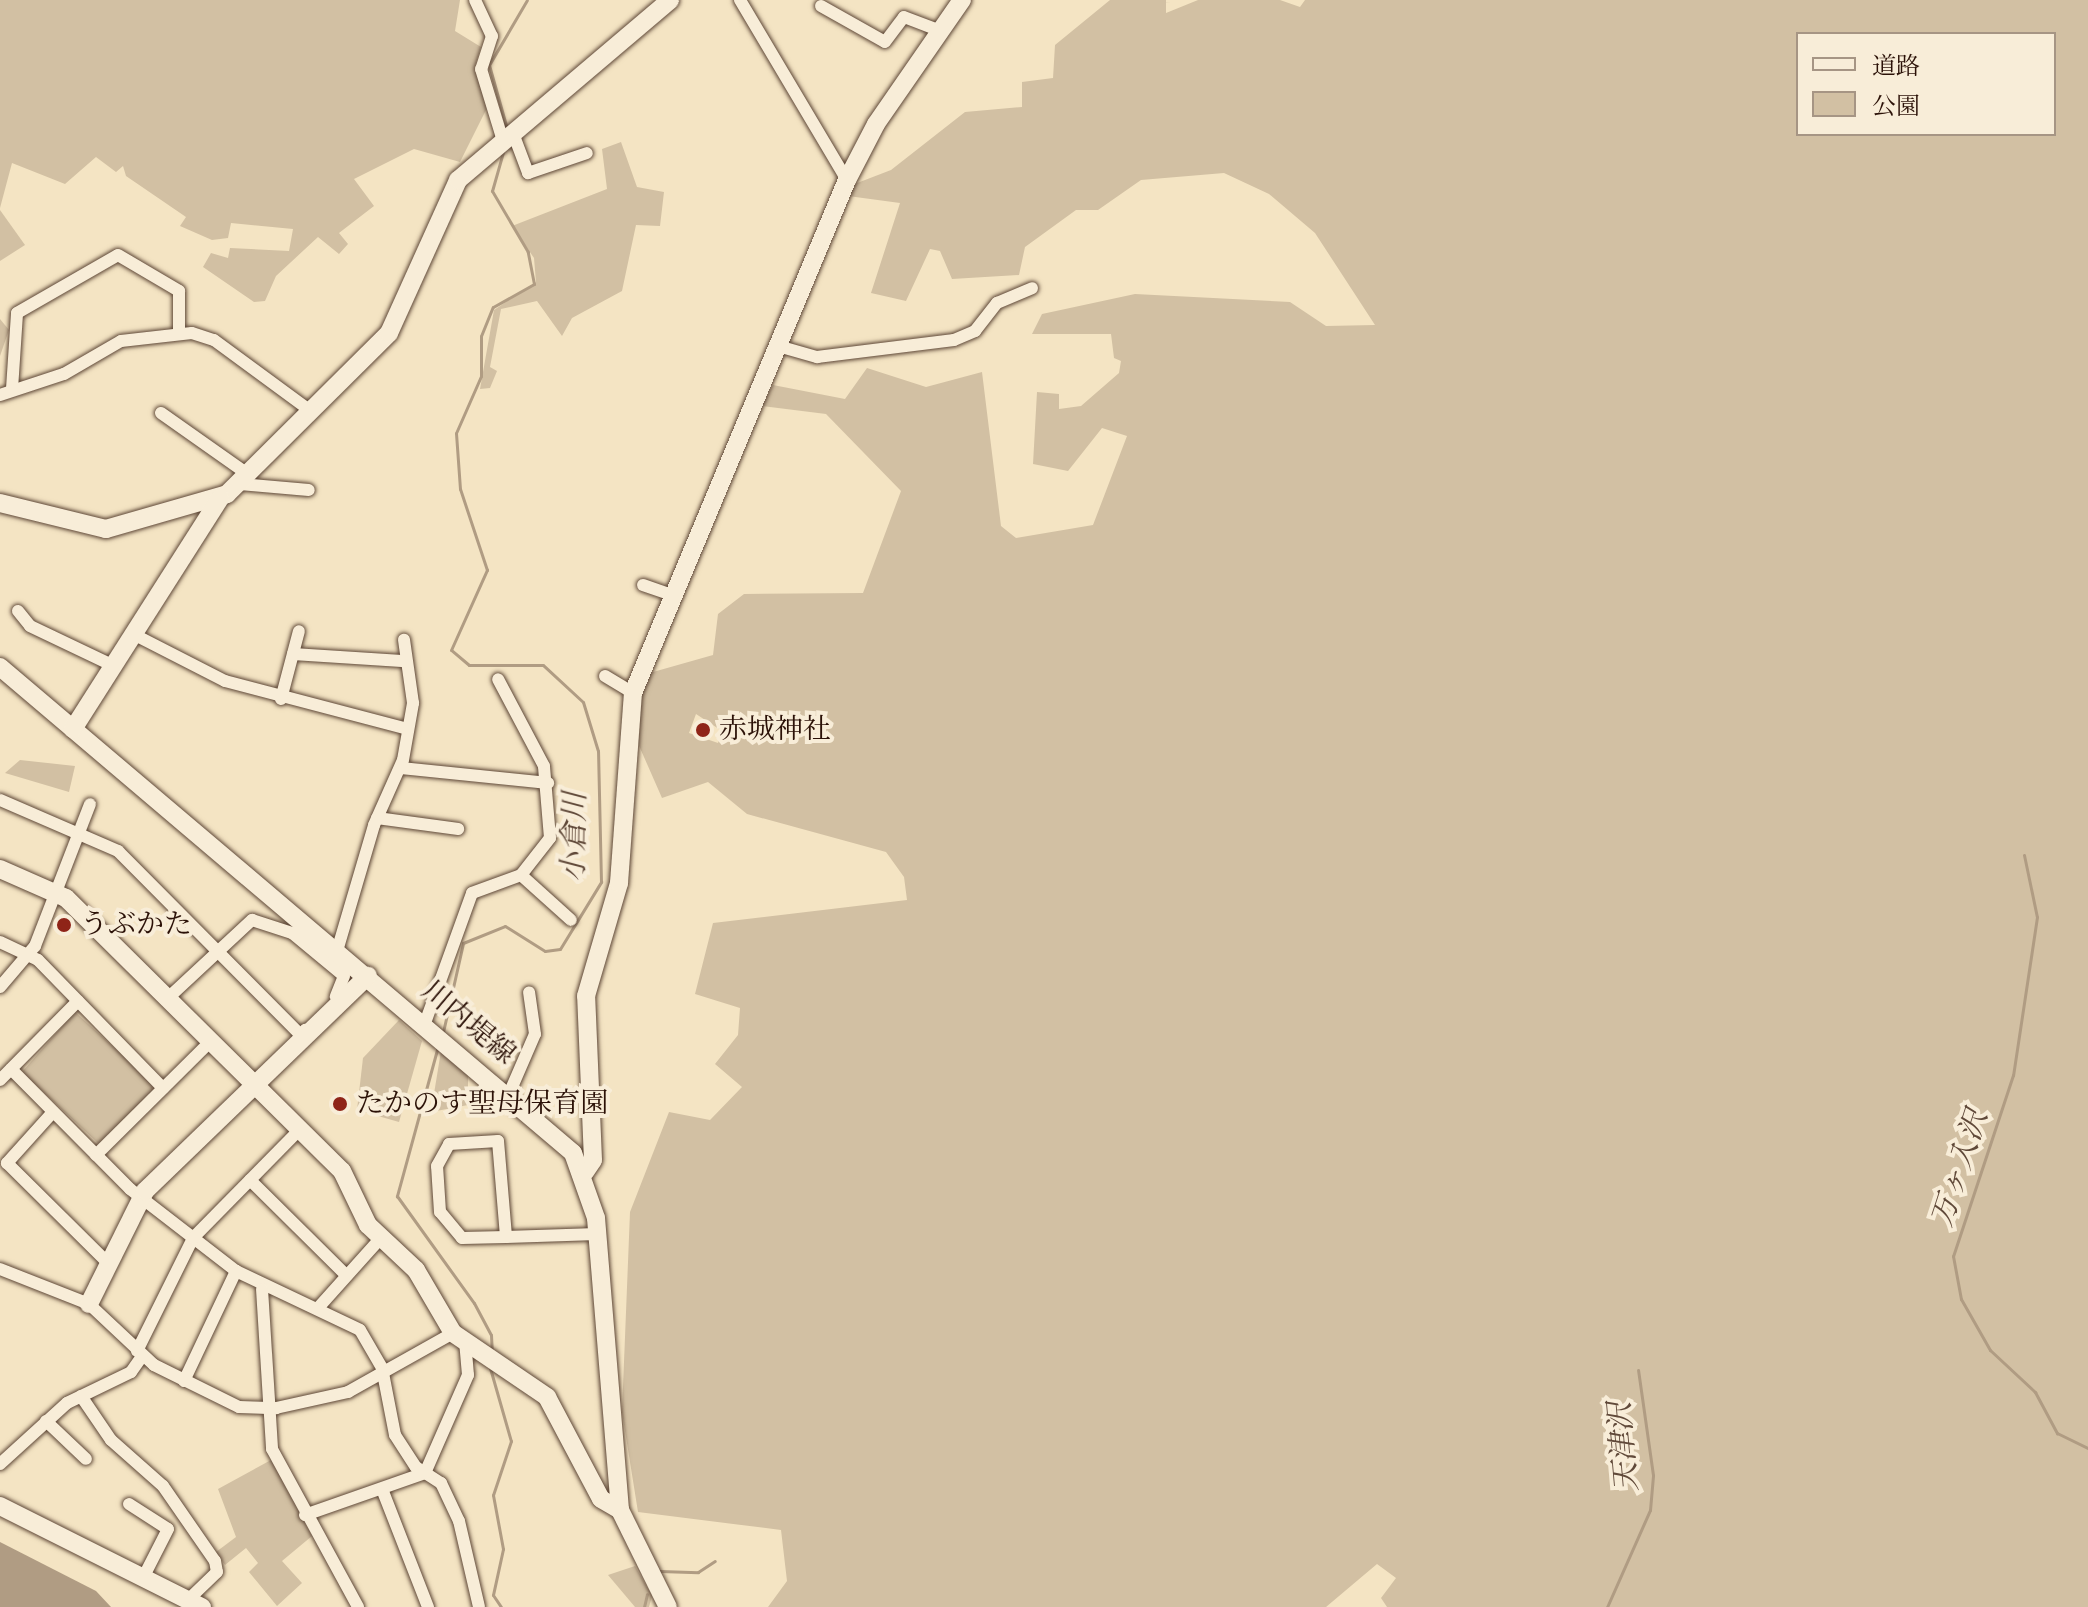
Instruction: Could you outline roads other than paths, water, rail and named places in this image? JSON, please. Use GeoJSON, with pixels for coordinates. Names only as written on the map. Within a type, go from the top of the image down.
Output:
{"type":"FeatureCollection","features":[{"type":"Feature","properties":{"kind":"street"},"geometry":{"type":"LineString","coordinates":[[475,0],[492,36],[481,69],[508,137],[528,173],[587,153]]}},
{"type":"Feature","properties":{"kind":"street"},"geometry":{"type":"LineString","coordinates":[[0,503],[106,529],[220,498],[245,480],[389,333],[452,188],[670,0]]}},
{"type":"Feature","properties":{"kind":"street"},"geometry":{"type":"LineString","coordinates":[[740,0],[847,180]]}},
{"type":"Feature","properties":{"kind":"street"},"geometry":{"type":"LineString","coordinates":[[585,1172],[593,1160],[586,996],[619,883],[633,693],[847,180],[876,124],[962,0]]}},
{"type":"Feature","properties":{"kind":"street"},"geometry":{"type":"LineString","coordinates":[[821,6],[885,42],[904,17],[940,31]]}},
{"type":"Feature","properties":{"kind":"street"},"geometry":{"type":"LineString","coordinates":[[179,333],[179,291],[118,255],[17,313],[6,392],[64,374],[121,341],[179,333],[214,340],[312,412]]}},
{"type":"Feature","properties":{"kind":"street"},"geometry":{"type":"LineString","coordinates":[[778,346],[817,357],[954,340],[975,331],[997,303],[1032,288]]}},
{"type":"Feature","properties":{"kind":"street"},"geometry":{"type":"LineString","coordinates":[[161,413],[245,480],[309,490]]}},
{"type":"Feature","properties":{"kind":"street"},"geometry":{"type":"LineString","coordinates":[[73,729],[220,498]]}},
{"type":"Feature","properties":{"kind":"street"},"geometry":{"type":"LineString","coordinates":[[643,585],[672,595]]}},
{"type":"Feature","properties":{"kind":"street"},"geometry":{"type":"LineString","coordinates":[[18,611],[30,626],[114,666]]}},
{"type":"Feature","properties":{"kind":"street"},"geometry":{"type":"LineString","coordinates":[[281,699],[299,631]]}},
{"type":"Feature","properties":{"kind":"street"},"geometry":{"type":"LineString","coordinates":[[135,635],[188,665],[281,699],[408,729]]}},
{"type":"Feature","properties":{"kind":"street"},"geometry":{"type":"LineString","coordinates":[[337,951],[377,818],[401,768],[412,693],[402,661],[404,640]]}},
{"type":"Feature","properties":{"kind":"street"},"geometry":{"type":"LineString","coordinates":[[293,654],[402,661]]}},
{"type":"Feature","properties":{"kind":"street","name":"川内堤線"},"geometry":{"type":"LineString","coordinates":[[0,667],[565,1143],[585,1172],[597,1234],[620,1510],[668,1607]]}},
{"type":"Feature","properties":{"kind":"street"},"geometry":{"type":"LineString","coordinates":[[605,676],[633,693]]}},
{"type":"Feature","properties":{"kind":"street"},"geometry":{"type":"LineString","coordinates":[[436,1032],[472,893],[521,875],[550,838],[548,783],[498,679]]}},
{"type":"Feature","properties":{"kind":"street"},"geometry":{"type":"LineString","coordinates":[[401,768],[548,783]]}},
{"type":"Feature","properties":{"kind":"street"},"geometry":{"type":"LineString","coordinates":[[0,800],[80,831],[121,853],[302,1036]]}},
{"type":"Feature","properties":{"kind":"street"},"geometry":{"type":"LineString","coordinates":[[0,987],[30,955],[90,804]]}},
{"type":"Feature","properties":{"kind":"street"},"geometry":{"type":"LineString","coordinates":[[377,818],[458,829]]}},
{"type":"Feature","properties":{"kind":"street"},"geometry":{"type":"LineString","coordinates":[[0,869],[57,891],[342,1171],[380,1239],[423,1278],[459,1337],[468,1375],[425,1473],[305,1515]]}},
{"type":"Feature","properties":{"kind":"street"},"geometry":{"type":"LineString","coordinates":[[521,875],[571,920]]}},
{"type":"Feature","properties":{"kind":"street"},"geometry":{"type":"LineString","coordinates":[[168,998],[244,922],[256,920],[292,933],[348,981],[302,1036]]}},
{"type":"Feature","properties":{"kind":"street"},"geometry":{"type":"LineString","coordinates":[[0,942],[30,955],[163,1088]]}},
{"type":"Feature","properties":{"kind":"street"},"geometry":{"type":"LineString","coordinates":[[89,1304],[140,1198],[302,1036],[368,976]]}},
{"type":"Feature","properties":{"kind":"street"},"geometry":{"type":"LineString","coordinates":[[509,1094],[535,1034],[529,992]]}},
{"type":"Feature","properties":{"kind":"street"},"geometry":{"type":"LineString","coordinates":[[0,1080],[78,1001]]}},
{"type":"Feature","properties":{"kind":"street"},"geometry":{"type":"LineString","coordinates":[[96,1155],[212,1040]]}},
{"type":"Feature","properties":{"kind":"street"},"geometry":{"type":"LineString","coordinates":[[11,1069],[140,1198],[236,1271],[262,1289],[318,1308],[360,1330],[383,1373],[391,1428],[425,1473],[441,1483],[459,1521],[475,1563],[479,1607]]}},
{"type":"Feature","properties":{"kind":"street"},"geometry":{"type":"LineString","coordinates":[[53,1112],[7,1163],[107,1262]]}},
{"type":"Feature","properties":{"kind":"street"},"geometry":{"type":"LineString","coordinates":[[0,1464],[46,1421],[81,1396],[131,1372],[193,1238],[300,1129]]}},
{"type":"Feature","properties":{"kind":"street"},"geometry":{"type":"LineString","coordinates":[[506,1237],[498,1141],[449,1144],[437,1166],[440,1212],[462,1238],[506,1237],[597,1234]]}},
{"type":"Feature","properties":{"kind":"street"},"geometry":{"type":"LineString","coordinates":[[250,1180],[346,1275]]}},
{"type":"Feature","properties":{"kind":"street"},"geometry":{"type":"LineString","coordinates":[[318,1308],[380,1239]]}},
{"type":"Feature","properties":{"kind":"street"},"geometry":{"type":"LineString","coordinates":[[0,1269],[89,1304],[140,1354],[184,1381],[239,1407],[269,1409],[348,1392],[459,1337]]}},
{"type":"Feature","properties":{"kind":"street"},"geometry":{"type":"LineString","coordinates":[[184,1381],[236,1271]]}},
{"type":"Feature","properties":{"kind":"street"},"geometry":{"type":"LineString","coordinates":[[262,1289],[273,1452],[358,1607]]}},
{"type":"Feature","properties":{"kind":"street"},"geometry":{"type":"LineString","coordinates":[[459,1337],[547,1397],[601,1499],[620,1510]]}},
{"type":"Feature","properties":{"kind":"street"},"geometry":{"type":"LineString","coordinates":[[0,1506],[195,1604],[215,1575],[215,1561],[163,1486],[111,1440],[81,1396]]}},
{"type":"Feature","properties":{"kind":"street"},"geometry":{"type":"LineString","coordinates":[[46,1421],[86,1459]]}},
{"type":"Feature","properties":{"kind":"street"},"geometry":{"type":"LineString","coordinates":[[382,1489],[428,1607]]}},
{"type":"Feature","properties":{"kind":"street"},"geometry":{"type":"LineString","coordinates":[[129,1504],[168,1529],[143,1578]]}},
{"type":"Feature","properties":{"kind":"waterway","name":"小倉川"},"geometry":{"type":"LineString","coordinates":[[507,129],[489,65],[527,0]]}},
{"type":"Feature","properties":{"kind":"waterway","name":"小倉川"},"geometry":{"type":"LineString","coordinates":[[443,1032],[463,943],[505,926],[545,951],[560,949],[601,882],[598,751],[583,702],[543,665],[469,665],[451,650],[487,570],[460,489],[456,433],[481,376],[481,336],[493,307],[534,284],[528,252],[492,191],[503,152]]}},
{"type":"Feature","properties":{"kind":"waterway","name":"万ヶ入沢"},"geometry":{"type":"LineString","coordinates":[[2024,855],[2037,917],[2013,1075],[1953,1256],[1961,1299],[1990,1350],[2035,1392],[2057,1433],[2088,1448]]}},
{"type":"Feature","properties":{"kind":"waterway","name":"小倉川"},"geometry":{"type":"LineString","coordinates":[[438,1046],[397,1196],[474,1303],[491,1335],[492,1353]]}},
{"type":"Feature","properties":{"kind":"waterway","name":"小倉川"},"geometry":{"type":"LineString","coordinates":[[490,1368],[511,1441],[493,1495],[503,1549],[493,1595],[501,1607]]}},
{"type":"Feature","properties":{"kind":"waterway","name":"天津沢"},"geometry":{"type":"LineString","coordinates":[[1607,1607],[1650,1510],[1653,1475],[1638,1370]]}},
{"type":"Feature","properties":{"kind":"waterway"},"geometry":{"type":"LineString","coordinates":[[660,1571],[698,1572],[715,1561]]}},
{"type":"Feature","properties":{"kind":"waterway"},"geometry":{"type":"LineString","coordinates":[[644,1607],[647,1594]]}},
{"type":"Feature","properties":{"kind":"place","name":"赤城神社"},"geometry":{"type":"Point","coordinates":[703,730]}},
{"type":"Feature","properties":{"kind":"place","name":"うぶかた"},"geometry":{"type":"Point","coordinates":[64,925]}},
{"type":"Feature","properties":{"kind":"place","name":"たかのす聖母保育園"},"geometry":{"type":"Point","coordinates":[340,1104]}}]}
